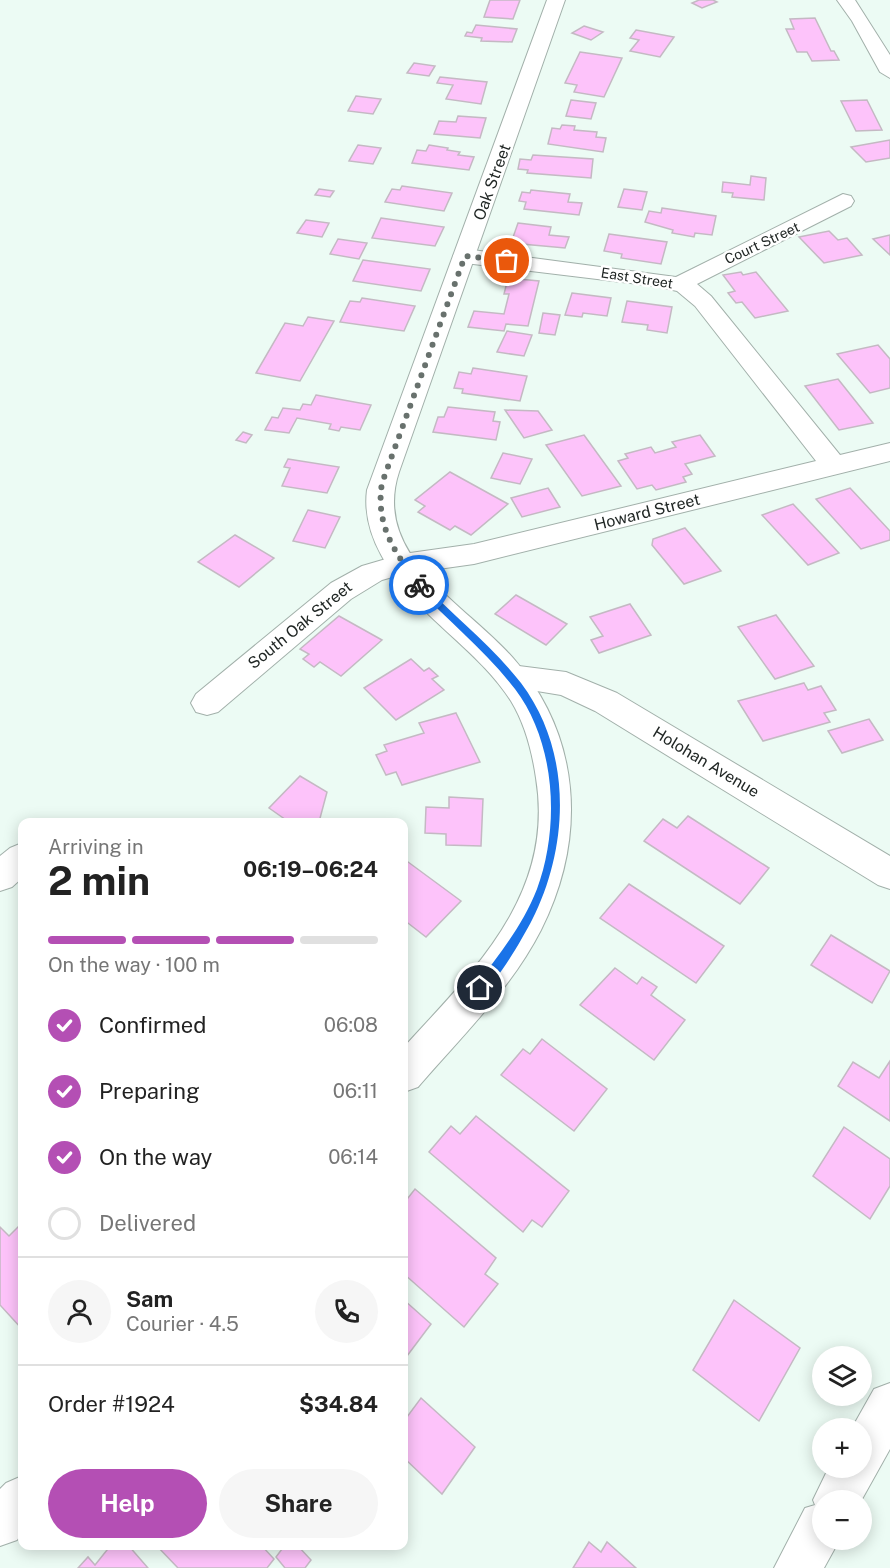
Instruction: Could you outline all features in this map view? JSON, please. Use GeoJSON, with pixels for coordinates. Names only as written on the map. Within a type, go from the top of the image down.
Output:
{"type":"FeatureCollection","features":[{"type":"Feature","properties":{"kind":"street","name":"Oak Street"},"geometry":{"type":"LineString","coordinates":[[408,1069],[495,971],[513,946],[529,918],[550,863],[556,822],[552,764],[533,711],[511,677],[489,652],[439,607],[404,564],[384,529],[380,507],[382,483],[556,0]]}},
{"type":"Feature","properties":{"kind":"street"},"geometry":{"type":"LineString","coordinates":[[846,0],[861,20],[890,72]]}},
{"type":"Feature","properties":{"kind":"street","name":"Court Street"},"geometry":{"type":"LineString","coordinates":[[680,285],[734,255],[783,234],[843,201]]}},
{"type":"Feature","properties":{"kind":"street","name":"East Street"},"geometry":{"type":"LineString","coordinates":[[465,256],[656,279],[680,285],[694,292],[834,466]]}},
{"type":"Feature","properties":{"kind":"street","name":"Howard Street"},"geometry":{"type":"LineString","coordinates":[[404,564],[474,554],[890,452]]}},
{"type":"Feature","properties":{"kind":"street","name":"South Oak Street"},"geometry":{"type":"LineString","coordinates":[[207,703],[341,591],[372,573],[404,564]]}},
{"type":"Feature","properties":{"kind":"street","name":"Holohan Avenue"},"geometry":{"type":"LineString","coordinates":[[511,677],[566,684],[606,702],[890,874]]}},
{"type":"Feature","properties":{"kind":"street"},"geometry":{"type":"LineString","coordinates":[[0,876],[18,861]]}},
{"type":"Feature","properties":{"kind":"street"},"geometry":{"type":"LineString","coordinates":[[872,1437],[890,1405]]}},
{"type":"Feature","properties":{"kind":"street"},"geometry":{"type":"LineString","coordinates":[[0,1523],[18,1503]]}},
{"type":"Feature","properties":{"kind":"street"},"geometry":{"type":"LineString","coordinates":[[798,1568],[812,1543]]}},
{"type":"Feature","properties":{"kind":"building"},"geometry":{"type":"Polygon","coordinates":[[[490,0],[520,0],[513,19],[484,17],[490,0]]]}},
{"type":"Feature","properties":{"kind":"building"},"geometry":{"type":"Polygon","coordinates":[[[699,0],[717,2],[702,8],[692,3],[699,0]]]}},
{"type":"Feature","properties":{"kind":"building"},"geometry":{"type":"Polygon","coordinates":[[[815,18],[831,51],[834,51],[839,60],[812,61],[807,52],[797,52],[786,29],[794,29],[790,19],[815,18]]]}},
{"type":"Feature","properties":{"kind":"building"},"geometry":{"type":"Polygon","coordinates":[[[476,25],[517,29],[512,42],[481,41],[482,38],[465,36],[467,32],[472,33],[476,25]]]}},
{"type":"Feature","properties":{"kind":"building"},"geometry":{"type":"Polygon","coordinates":[[[584,26],[603,32],[591,40],[572,33],[584,26]]]}},
{"type":"Feature","properties":{"kind":"building"},"geometry":{"type":"Polygon","coordinates":[[[636,30],[674,37],[660,57],[630,51],[639,40],[630,38],[636,30]]]}},
{"type":"Feature","properties":{"kind":"building"},"geometry":{"type":"Polygon","coordinates":[[[580,52],[622,58],[604,97],[574,92],[577,85],[565,83],[580,52]]]}},
{"type":"Feature","properties":{"kind":"building"},"geometry":{"type":"Polygon","coordinates":[[[414,63],[435,66],[429,76],[407,73],[414,63]]]}},
{"type":"Feature","properties":{"kind":"building"},"geometry":{"type":"Polygon","coordinates":[[[440,77],[487,82],[481,104],[446,99],[453,85],[437,83],[440,77]]]}},
{"type":"Feature","properties":{"kind":"building"},"geometry":{"type":"Polygon","coordinates":[[[356,96],[381,99],[373,114],[348,111],[356,96]]]}},
{"type":"Feature","properties":{"kind":"building"},"geometry":{"type":"Polygon","coordinates":[[[571,100],[596,103],[591,119],[566,116],[571,100]]]}},
{"type":"Feature","properties":{"kind":"building"},"geometry":{"type":"Polygon","coordinates":[[[867,100],[882,130],[856,131],[841,101],[867,100]]]}},
{"type":"Feature","properties":{"kind":"building"},"geometry":{"type":"Polygon","coordinates":[[[458,116],[486,118],[480,138],[434,134],[439,121],[456,122],[458,116]]]}},
{"type":"Feature","properties":{"kind":"building"},"geometry":{"type":"Polygon","coordinates":[[[562,125],[575,126],[574,130],[597,132],[596,137],[606,138],[603,152],[548,144],[552,128],[560,129],[562,125]]]}},
{"type":"Feature","properties":{"kind":"building"},"geometry":{"type":"Polygon","coordinates":[[[890,140],[890,158],[866,162],[851,147],[890,140]]]}},
{"type":"Feature","properties":{"kind":"building"},"geometry":{"type":"Polygon","coordinates":[[[358,145],[381,148],[373,164],[349,161],[358,145]]]}},
{"type":"Feature","properties":{"kind":"building"},"geometry":{"type":"Polygon","coordinates":[[[429,145],[460,152],[458,155],[474,157],[469,170],[412,163],[417,150],[426,151],[429,145]]]}},
{"type":"Feature","properties":{"kind":"building"},"geometry":{"type":"Polygon","coordinates":[[[533,155],[593,159],[591,178],[527,173],[528,170],[518,169],[520,159],[531,160],[533,155]]]}},
{"type":"Feature","properties":{"kind":"building"},"geometry":{"type":"Polygon","coordinates":[[[751,176],[766,178],[764,200],[732,197],[733,193],[722,192],[723,182],[750,185],[751,176]]]}},
{"type":"Feature","properties":{"kind":"building"},"geometry":{"type":"Polygon","coordinates":[[[402,186],[452,193],[444,211],[385,202],[392,189],[400,190],[402,186]]]}},
{"type":"Feature","properties":{"kind":"building"},"geometry":{"type":"Polygon","coordinates":[[[319,189],[334,191],[330,197],[315,195],[319,189]]]}},
{"type":"Feature","properties":{"kind":"building"},"geometry":{"type":"Polygon","coordinates":[[[624,189],[647,192],[642,210],[618,207],[624,189]]]}},
{"type":"Feature","properties":{"kind":"building"},"geometry":{"type":"Polygon","coordinates":[[[531,190],[570,194],[568,202],[582,203],[579,215],[524,209],[526,202],[519,201],[522,192],[530,193],[531,190]]]}},
{"type":"Feature","properties":{"kind":"building"},"geometry":{"type":"Polygon","coordinates":[[[662,208],[716,216],[712,235],[695,233],[694,237],[672,233],[673,230],[645,222],[649,211],[661,213],[662,208]]]}},
{"type":"Feature","properties":{"kind":"building"},"geometry":{"type":"Polygon","coordinates":[[[381,218],[444,227],[435,246],[372,238],[381,218]]]}},
{"type":"Feature","properties":{"kind":"building"},"geometry":{"type":"Polygon","coordinates":[[[306,220],[329,223],[322,237],[297,233],[306,220]]]}},
{"type":"Feature","properties":{"kind":"building"},"geometry":{"type":"Polygon","coordinates":[[[518,223],[551,227],[549,235],[569,237],[565,248],[511,243],[518,223]]]}},
{"type":"Feature","properties":{"kind":"building"},"geometry":{"type":"Polygon","coordinates":[[[829,231],[838,240],[847,238],[862,255],[824,263],[799,237],[829,231]]]}},
{"type":"Feature","properties":{"kind":"building"},"geometry":{"type":"Polygon","coordinates":[[[609,234],[667,242],[661,264],[621,258],[622,254],[604,251],[609,234]]]}},
{"type":"Feature","properties":{"kind":"building"},"geometry":{"type":"Polygon","coordinates":[[[890,235],[890,255],[873,239],[890,235]]]}},
{"type":"Feature","properties":{"kind":"building"},"geometry":{"type":"Polygon","coordinates":[[[338,239],[367,243],[359,259],[330,254],[338,239]]]}},
{"type":"Feature","properties":{"kind":"building"},"geometry":{"type":"Polygon","coordinates":[[[363,260],[430,269],[421,291],[353,281],[363,260]]]}},
{"type":"Feature","properties":{"kind":"building"},"geometry":{"type":"Polygon","coordinates":[[[741,272],[743,275],[756,272],[788,311],[755,318],[742,302],[736,303],[728,293],[735,291],[723,275],[741,272]]]}},
{"type":"Feature","properties":{"kind":"building"},"geometry":{"type":"Polygon","coordinates":[[[508,278],[539,281],[528,326],[506,324],[504,331],[468,327],[474,311],[504,314],[509,294],[504,294],[508,278]]]}},
{"type":"Feature","properties":{"kind":"building"},"geometry":{"type":"Polygon","coordinates":[[[572,293],[611,298],[607,316],[583,313],[582,317],[565,315],[572,293]]]}},
{"type":"Feature","properties":{"kind":"building"},"geometry":{"type":"Polygon","coordinates":[[[362,298],[415,306],[404,331],[340,322],[350,301],[360,302],[362,298]]]}},
{"type":"Feature","properties":{"kind":"building"},"geometry":{"type":"Polygon","coordinates":[[[627,301],[672,307],[667,333],[647,330],[648,325],[622,322],[627,301]]]}},
{"type":"Feature","properties":{"kind":"building"},"geometry":{"type":"Polygon","coordinates":[[[543,313],[560,315],[555,335],[539,333],[543,313]]]}},
{"type":"Feature","properties":{"kind":"building"},"geometry":{"type":"Polygon","coordinates":[[[308,317],[334,321],[300,381],[256,373],[285,323],[303,326],[308,317]]]}},
{"type":"Feature","properties":{"kind":"building"},"geometry":{"type":"Polygon","coordinates":[[[507,331],[532,335],[524,356],[497,352],[507,331]]]}},
{"type":"Feature","properties":{"kind":"building"},"geometry":{"type":"Polygon","coordinates":[[[878,345],[890,359],[890,388],[870,393],[837,354],[878,345]]]}},
{"type":"Feature","properties":{"kind":"building"},"geometry":{"type":"Polygon","coordinates":[[[473,368],[527,376],[520,401],[462,393],[463,389],[454,388],[459,372],[471,374],[473,368]]]}},
{"type":"Feature","properties":{"kind":"building"},"geometry":{"type":"Polygon","coordinates":[[[838,379],[873,423],[839,430],[805,386],[838,379]]]}},
{"type":"Feature","properties":{"kind":"building"},"geometry":{"type":"Polygon","coordinates":[[[316,395],[371,405],[360,430],[341,427],[339,431],[329,429],[331,424],[297,418],[289,433],[265,430],[272,417],[278,418],[283,408],[300,410],[303,404],[311,405],[316,395]]]}},
{"type":"Feature","properties":{"kind":"building"},"geometry":{"type":"Polygon","coordinates":[[[448,407],[495,412],[493,421],[500,422],[496,440],[433,432],[438,417],[444,417],[448,407]]]}},
{"type":"Feature","properties":{"kind":"building"},"geometry":{"type":"Polygon","coordinates":[[[505,410],[538,411],[552,430],[524,438],[505,410]]]}},
{"type":"Feature","properties":{"kind":"building"},"geometry":{"type":"Polygon","coordinates":[[[243,432],[252,435],[246,443],[236,440],[243,432]]]}},
{"type":"Feature","properties":{"kind":"building"},"geometry":{"type":"Polygon","coordinates":[[[584,435],[621,486],[582,496],[546,445],[584,435]]]}},
{"type":"Feature","properties":{"kind":"building"},"geometry":{"type":"Polygon","coordinates":[[[700,435],[715,456],[685,464],[692,474],[683,477],[686,482],[656,490],[652,485],[637,489],[618,461],[628,458],[625,454],[651,447],[655,453],[676,447],[672,442],[700,435]]]}},
{"type":"Feature","properties":{"kind":"building"},"geometry":{"type":"Polygon","coordinates":[[[503,453],[532,459],[520,484],[491,478],[503,453]]]}},
{"type":"Feature","properties":{"kind":"building"},"geometry":{"type":"Polygon","coordinates":[[[288,459],[339,467],[327,493],[282,486],[290,468],[284,467],[288,459]]]}},
{"type":"Feature","properties":{"kind":"building"},"geometry":{"type":"Polygon","coordinates":[[[450,472],[508,504],[471,535],[455,526],[450,530],[418,512],[425,506],[415,500],[450,472]]]}},
{"type":"Feature","properties":{"kind":"building"},"geometry":{"type":"Polygon","coordinates":[[[548,488],[560,507],[522,517],[511,498],[548,488]]]}},
{"type":"Feature","properties":{"kind":"building"},"geometry":{"type":"Polygon","coordinates":[[[850,488],[890,531],[890,540],[861,549],[816,499],[850,488]]]}},
{"type":"Feature","properties":{"kind":"building"},"geometry":{"type":"Polygon","coordinates":[[[793,504],[839,553],[808,565],[762,515],[793,504]]]}},
{"type":"Feature","properties":{"kind":"building"},"geometry":{"type":"Polygon","coordinates":[[[308,510],[340,517],[325,548],[293,541],[308,510]]]}},
{"type":"Feature","properties":{"kind":"building"},"geometry":{"type":"Polygon","coordinates":[[[685,528],[721,571],[684,584],[652,545],[653,539],[685,528]]]}},
{"type":"Feature","properties":{"kind":"building"},"geometry":{"type":"Polygon","coordinates":[[[235,535],[274,558],[239,587],[198,562],[235,535]]]}},
{"type":"Feature","properties":{"kind":"building"},"geometry":{"type":"Polygon","coordinates":[[[516,595],[567,624],[546,645],[495,614],[516,595]]]}},
{"type":"Feature","properties":{"kind":"building"},"geometry":{"type":"Polygon","coordinates":[[[630,604],[651,635],[599,653],[591,640],[603,636],[590,617],[630,604]]]}},
{"type":"Feature","properties":{"kind":"building"},"geometry":{"type":"Polygon","coordinates":[[[776,615],[814,666],[775,679],[738,627],[776,615]]]}},
{"type":"Feature","properties":{"kind":"building"},"geometry":{"type":"Polygon","coordinates":[[[339,616],[382,640],[341,676],[320,662],[314,667],[303,659],[309,654],[300,649],[339,616]]]}},
{"type":"Feature","properties":{"kind":"building"},"geometry":{"type":"Polygon","coordinates":[[[411,659],[424,671],[429,668],[438,676],[432,679],[444,690],[396,720],[364,688],[411,659]]]}},
{"type":"Feature","properties":{"kind":"building"},"geometry":{"type":"Polygon","coordinates":[[[804,683],[808,690],[821,686],[836,710],[824,713],[830,722],[763,741],[738,701],[804,683]]]}},
{"type":"Feature","properties":{"kind":"building"},"geometry":{"type":"Polygon","coordinates":[[[456,713],[480,762],[402,785],[396,772],[386,775],[376,755],[387,751],[384,745],[424,733],[419,723],[456,713]]]}},
{"type":"Feature","properties":{"kind":"building"},"geometry":{"type":"Polygon","coordinates":[[[869,719],[883,740],[842,753],[828,731],[869,719]]]}},
{"type":"Feature","properties":{"kind":"building"},"geometry":{"type":"Polygon","coordinates":[[[300,776],[327,792],[320,818],[283,818],[269,808],[300,776]]]}},
{"type":"Feature","properties":{"kind":"building"},"geometry":{"type":"Polygon","coordinates":[[[449,797],[483,799],[481,846],[446,845],[446,834],[425,833],[426,807],[449,808],[449,797]]]}},
{"type":"Feature","properties":{"kind":"building"},"geometry":{"type":"Polygon","coordinates":[[[688,816],[769,868],[740,904],[644,841],[663,819],[677,828],[688,816]]]}},
{"type":"Feature","properties":{"kind":"building"},"geometry":{"type":"Polygon","coordinates":[[[408,862],[461,901],[426,937],[408,923],[408,862]]]}},
{"type":"Feature","properties":{"kind":"building"},"geometry":{"type":"Polygon","coordinates":[[[629,884],[724,946],[696,983],[600,918],[629,884]]]}},
{"type":"Feature","properties":{"kind":"building"},"geometry":{"type":"Polygon","coordinates":[[[831,935],[890,971],[872,1003],[811,965],[831,935]]]}},
{"type":"Feature","properties":{"kind":"building"},"geometry":{"type":"Polygon","coordinates":[[[615,968],[637,984],[642,977],[657,987],[651,995],[685,1020],[654,1060],[580,1005],[615,968]]]}},
{"type":"Feature","properties":{"kind":"building"},"geometry":{"type":"Polygon","coordinates":[[[542,1039],[607,1089],[574,1131],[501,1075],[523,1049],[530,1054],[542,1039]]]}},
{"type":"Feature","properties":{"kind":"building"},"geometry":{"type":"Polygon","coordinates":[[[890,1061],[890,1121],[838,1086],[853,1062],[879,1078],[890,1061]]]}},
{"type":"Feature","properties":{"kind":"building"},"geometry":{"type":"Polygon","coordinates":[[[476,1116],[569,1191],[542,1227],[532,1220],[523,1232],[429,1152],[451,1126],[460,1134],[476,1116]]]}},
{"type":"Feature","properties":{"kind":"building"},"geometry":{"type":"Polygon","coordinates":[[[844,1127],[890,1159],[890,1186],[870,1219],[813,1176],[844,1127]]]}},
{"type":"Feature","properties":{"kind":"building"},"geometry":{"type":"Polygon","coordinates":[[[415,1189],[496,1258],[485,1274],[498,1284],[464,1327],[408,1278],[408,1198],[415,1189]]]}},
{"type":"Feature","properties":{"kind":"building"},"geometry":{"type":"Polygon","coordinates":[[[0,1227],[9,1236],[18,1227],[18,1325],[0,1305],[0,1227]]]}},
{"type":"Feature","properties":{"kind":"building"},"geometry":{"type":"Polygon","coordinates":[[[734,1300],[800,1348],[759,1421],[693,1370],[734,1300]]]}},
{"type":"Feature","properties":{"kind":"building"},"geometry":{"type":"Polygon","coordinates":[[[408,1304],[431,1324],[408,1355],[408,1304]]]}},
{"type":"Feature","properties":{"kind":"building"},"geometry":{"type":"Polygon","coordinates":[[[421,1398],[475,1447],[442,1494],[408,1462],[408,1416],[421,1398]]]}},
{"type":"Feature","properties":{"kind":"building"},"geometry":{"type":"Polygon","coordinates":[[[589,1542],[601,1552],[607,1542],[636,1568],[573,1568],[589,1542]]]}},
{"type":"Feature","properties":{"kind":"building"},"geometry":{"type":"Polygon","coordinates":[[[107,1550],[132,1550],[148,1568],[78,1568],[88,1557],[95,1565],[107,1550]]]}},
{"type":"Feature","properties":{"kind":"building"},"geometry":{"type":"Polygon","coordinates":[[[161,1550],[266,1550],[274,1559],[267,1568],[178,1568],[161,1550]]]}},
{"type":"Feature","properties":{"kind":"building"},"geometry":{"type":"Polygon","coordinates":[[[281,1550],[302,1550],[311,1560],[305,1568],[285,1568],[276,1557],[281,1550]]]}},
{"type":"Feature","properties":{"kind":"way so far"},"geometry":{"type":"LineString","coordinates":[[419,585],[388,541],[381,518],[382,483],[465,256],[507,261]]}},
{"type":"Feature","properties":{"kind":"route"},"geometry":{"type":"LineString","coordinates":[[419,585],[458,626],[489,652],[519,687],[542,729],[555,781],[554,844],[542,890],[513,946],[480,988]]}}]}
